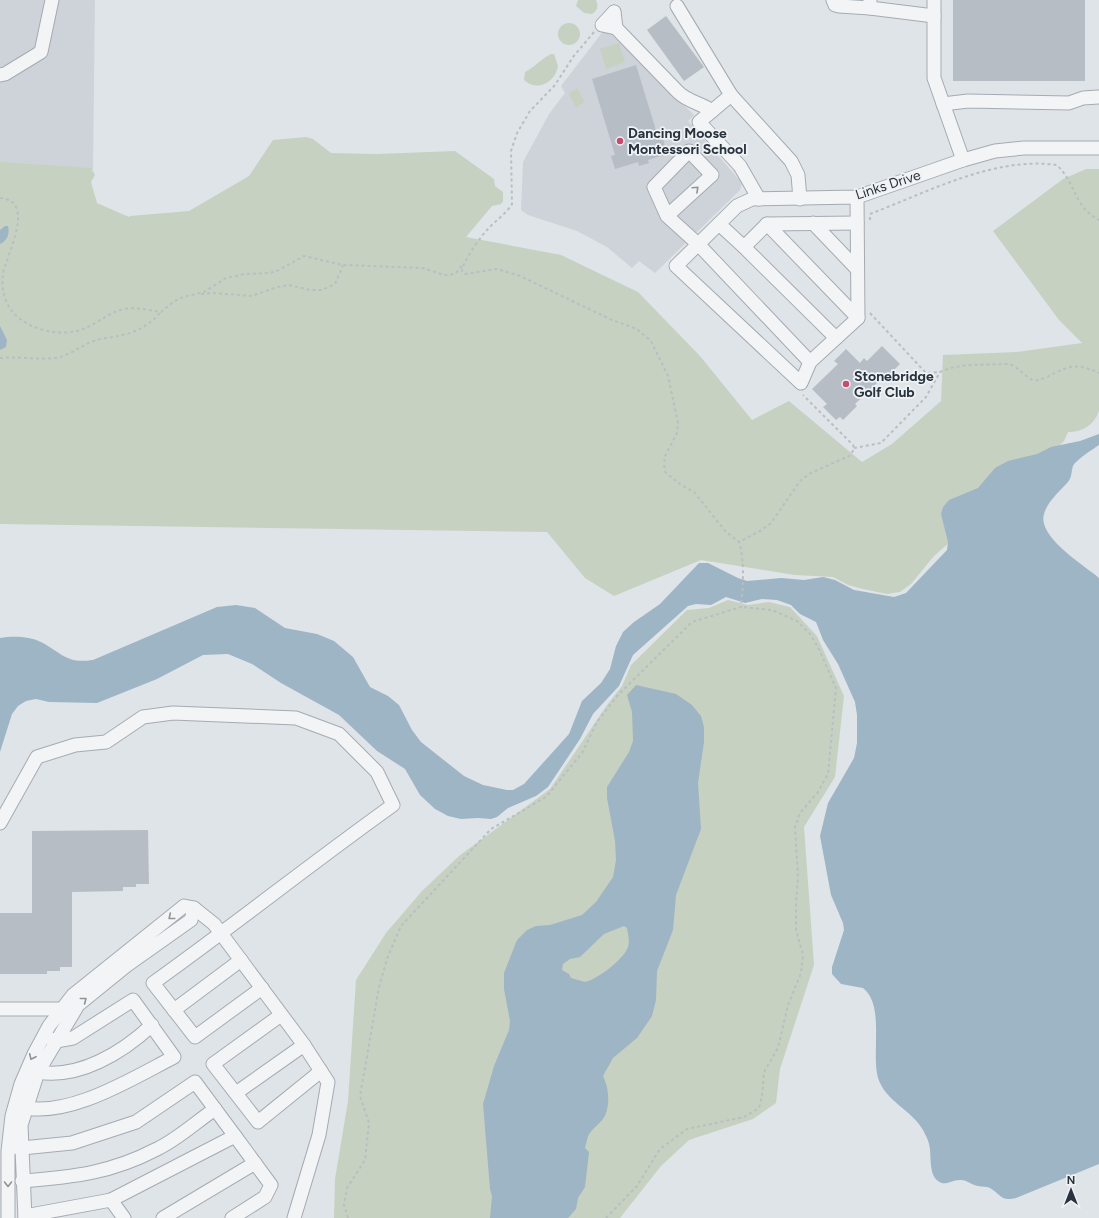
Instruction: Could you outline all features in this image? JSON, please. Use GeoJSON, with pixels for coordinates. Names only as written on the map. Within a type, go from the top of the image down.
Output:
{"type":"FeatureCollection","features":[{"type":"Feature","properties":{"kind":"street"},"geometry":{"type":"LineString","coordinates":[[0,75],[5,74],[41,52],[52,0]]}},
{"type":"Feature","properties":{"kind":"street"},"geometry":{"type":"LineString","coordinates":[[834,0],[835,5],[839,6],[870,4],[934,16]]}},
{"type":"Feature","properties":{"kind":"street"},"geometry":{"type":"LineString","coordinates":[[934,0],[934,78],[964,160]]}},
{"type":"Feature","properties":{"kind":"street"},"geometry":{"type":"LineString","coordinates":[[677,6],[731,95],[791,161],[798,175],[800,198]]}},
{"type":"Feature","properties":{"kind":"street"},"geometry":{"type":"LineString","coordinates":[[602,25],[614,12],[616,28]]}},
{"type":"Feature","properties":{"kind":"street"},"geometry":{"type":"LineString","coordinates":[[602,25],[616,28],[684,99],[706,106],[712,111]]}},
{"type":"Feature","properties":{"kind":"street"},"geometry":{"type":"LineString","coordinates":[[731,95],[699,122],[740,166],[759,199]]}},
{"type":"Feature","properties":{"kind":"street"},"geometry":{"type":"LineString","coordinates":[[943,104],[968,101],[1069,103],[1083,98],[1099,97]]}},
{"type":"Feature","properties":{"kind":"street","name":"Links Drive"},"geometry":{"type":"LineString","coordinates":[[801,383],[676,266],[742,203],[747,200],[759,199],[857,197],[964,160],[1010,149],[1099,148]]}},
{"type":"Feature","properties":{"kind":"street"},"geometry":{"type":"LineString","coordinates":[[667,216],[712,175],[689,151],[654,187],[667,216],[698,244],[810,362]]}},
{"type":"Feature","properties":{"kind":"street"},"geometry":{"type":"LineString","coordinates":[[801,383],[810,362],[858,318],[857,269],[864,222],[857,197]]}},
{"type":"Feature","properties":{"kind":"street"},"geometry":{"type":"LineString","coordinates":[[744,247],[767,224],[864,222]]}},
{"type":"Feature","properties":{"kind":"street"},"geometry":{"type":"LineString","coordinates":[[813,223],[857,269]]}},
{"type":"Feature","properties":{"kind":"street"},"geometry":{"type":"LineString","coordinates":[[719,224],[836,338]]}},
{"type":"Feature","properties":{"kind":"street"},"geometry":{"type":"LineString","coordinates":[[767,224],[858,318]]}},
{"type":"Feature","properties":{"kind":"street"},"geometry":{"type":"LineString","coordinates":[[0,823],[37,757],[76,745],[106,742],[143,717],[173,713],[296,718],[339,734],[377,772],[393,805],[153,983],[195,1037],[262,988]]}},
{"type":"Feature","properties":{"kind":"street"},"geometry":{"type":"LineString","coordinates":[[235,1136],[111,1200],[25,1217],[22,1181],[21,1084],[44,1036],[66,1013],[126,966],[191,920],[194,908],[214,924],[304,1045],[328,1082],[320,1127],[294,1218]]}},
{"type":"Feature","properties":{"kind":"street"},"geometry":{"type":"LineString","coordinates":[[174,1010],[240,960]]}},
{"type":"Feature","properties":{"kind":"street"},"geometry":{"type":"LineString","coordinates":[[21,1107],[39,1110],[92,1099],[174,1057],[133,1000],[73,1038],[56,1041],[44,1036]]}},
{"type":"Feature","properties":{"kind":"street"},"geometry":{"type":"LineString","coordinates":[[0,1009],[66,1013]]}},
{"type":"Feature","properties":{"kind":"street"},"geometry":{"type":"LineString","coordinates":[[5,1217],[8,1146],[21,1107],[38,1072],[56,1041],[66,1013]]}},
{"type":"Feature","properties":{"kind":"street"},"geometry":{"type":"LineString","coordinates":[[281,1015],[213,1064],[258,1122],[321,1071]]}},
{"type":"Feature","properties":{"kind":"street"},"geometry":{"type":"LineString","coordinates":[[38,1072],[53,1075],[72,1072],[89,1065],[116,1052],[138,1038],[152,1025]]}},
{"type":"Feature","properties":{"kind":"street"},"geometry":{"type":"LineString","coordinates":[[236,1093],[304,1045]]}},
{"type":"Feature","properties":{"kind":"street"},"geometry":{"type":"LineString","coordinates":[[8,1146],[22,1148],[72,1143],[136,1122],[195,1082],[271,1185],[265,1197],[232,1218]]}},
{"type":"Feature","properties":{"kind":"street"},"geometry":{"type":"LineString","coordinates":[[22,1181],[76,1177],[119,1166],[159,1148],[215,1109]]}},
{"type":"Feature","properties":{"kind":"street"},"geometry":{"type":"LineString","coordinates":[[163,1218],[255,1163]]}},
{"type":"Feature","properties":{"kind":"street"},"geometry":{"type":"LineString","coordinates":[[111,1200],[124,1218]]}},
{"type":"Feature","properties":{"kind":"path"},"geometry":{"type":"LineString","coordinates":[[194,295],[204,292],[226,278],[279,270],[304,256],[343,265],[423,268],[444,275],[455,274],[486,230],[508,210],[512,204],[511,151],[522,124],[535,105],[555,85],[573,57],[598,27],[602,25]]}},
{"type":"Feature","properties":{"kind":"path"},"geometry":{"type":"LineString","coordinates":[[864,222],[870,214],[979,172],[1001,167],[1040,164],[1057,165],[1069,180],[1078,201],[1084,210],[1099,220]]}},
{"type":"Feature","properties":{"kind":"path"},"geometry":{"type":"LineString","coordinates":[[0,198],[12,202],[17,209],[18,222],[16,235],[3,273],[2,283],[7,303],[13,312],[21,318],[44,331],[72,331],[85,328],[104,317],[124,309],[161,312]]}},
{"type":"Feature","properties":{"kind":"path"},"geometry":{"type":"LineString","coordinates":[[0,358],[53,358],[67,356],[93,341],[123,335],[149,324],[173,302],[183,297],[213,293],[252,296],[277,287],[289,285],[300,288],[322,290],[335,284],[343,265]]}},
{"type":"Feature","properties":{"kind":"path"},"geometry":{"type":"LineString","coordinates":[[462,266],[462,271],[465,274],[490,270],[503,270],[535,282],[572,302],[612,320],[637,329],[651,341],[668,376],[678,424],[677,433],[665,456],[665,472],[681,485],[694,492],[726,532],[739,542],[742,553],[743,576],[741,606]]}},
{"type":"Feature","properties":{"kind":"path"},"geometry":{"type":"LineString","coordinates":[[870,312],[926,373],[940,372],[950,368],[998,363],[1016,366],[1030,379],[1034,380],[1042,379],[1060,370],[1077,365],[1099,373]]}},
{"type":"Feature","properties":{"kind":"path"},"geometry":{"type":"LineString","coordinates":[[854,448],[881,443],[926,398],[940,372]]}},
{"type":"Feature","properties":{"kind":"path"},"geometry":{"type":"LineString","coordinates":[[801,383],[804,396],[853,445],[854,448]]}},
{"type":"Feature","properties":{"kind":"path"},"geometry":{"type":"LineString","coordinates":[[739,542],[771,524],[796,487],[809,474],[851,455],[854,448]]}},
{"type":"Feature","properties":{"kind":"path"},"geometry":{"type":"LineString","coordinates":[[348,1218],[344,1205],[347,1188],[365,1160],[369,1123],[360,1096],[379,987],[388,956],[401,926],[492,829],[546,797],[582,752],[597,722],[617,696],[692,622],[741,606],[772,610],[797,621],[810,634],[818,647],[836,688],[828,774],[818,792],[800,814],[795,827],[798,877],[796,930],[803,955],[801,973],[788,1005],[778,1048],[764,1072],[762,1096],[759,1108],[744,1117],[687,1129],[660,1149],[637,1186],[606,1218]]}},
{"type":"Feature","properties":{"kind":"shaded area"},"geometry":{"type":"Polygon","coordinates":[[[0,0],[95,0],[93,170],[0,163],[0,0]]]}},
{"type":"Feature","properties":{"kind":"shaded area","name":"Dancing Moose Montessori School"},"geometry":{"type":"Polygon","coordinates":[[[604,30],[610,33],[694,115],[688,121],[742,183],[740,190],[655,273],[639,261],[632,268],[607,247],[577,231],[528,215],[521,210],[523,162],[549,114],[565,93],[561,86],[604,30]]]}},
{"type":"Feature","properties":{"kind":"green space"},"geometry":{"type":"Polygon","coordinates":[[[578,0],[596,0],[596,10],[592,14],[584,13],[576,6],[578,0]]]}},
{"type":"Feature","properties":{"kind":"green space"},"geometry":{"type":"Polygon","coordinates":[[[569,23],[577,26],[580,34],[577,42],[569,45],[561,42],[558,34],[561,26],[569,23]]]}},
{"type":"Feature","properties":{"kind":"green space"},"geometry":{"type":"Polygon","coordinates":[[[619,43],[625,62],[606,69],[600,49],[619,43]]]}},
{"type":"Feature","properties":{"kind":"green space"},"geometry":{"type":"Polygon","coordinates":[[[551,54],[554,54],[558,66],[553,77],[549,81],[545,84],[534,85],[529,84],[524,80],[525,72],[551,54]]]}},
{"type":"Feature","properties":{"kind":"green space"},"geometry":{"type":"Polygon","coordinates":[[[577,88],[585,102],[576,107],[569,94],[577,88]]]}},
{"type":"Feature","properties":{"kind":"green space","name":"Stonebridge Golf Club"},"geometry":{"type":"Polygon","coordinates":[[[306,137],[313,139],[331,153],[377,154],[455,151],[494,179],[495,186],[503,192],[503,201],[501,204],[492,206],[466,237],[561,255],[638,292],[700,356],[752,420],[789,401],[862,462],[892,444],[941,401],[943,355],[1017,352],[1082,343],[1059,320],[993,231],[1063,179],[1086,169],[1099,169],[1099,411],[1091,424],[1087,427],[1078,431],[1068,432],[1064,441],[1060,445],[934,556],[911,584],[900,592],[887,594],[848,585],[833,577],[795,575],[701,560],[614,596],[585,578],[547,532],[0,524],[0,162],[91,168],[95,175],[91,182],[97,203],[129,217],[189,211],[249,176],[273,140],[306,137]]]}},
{"type":"Feature","properties":{"kind":"green space"},"geometry":{"type":"Polygon","coordinates":[[[728,600],[748,605],[769,602],[790,607],[817,636],[844,696],[835,777],[804,827],[814,965],[780,1069],[776,1103],[753,1119],[689,1140],[661,1166],[620,1218],[334,1218],[335,1179],[348,1101],[356,980],[386,933],[422,891],[459,856],[550,789],[607,705],[622,686],[631,665],[687,610],[709,608],[728,600]]]}},
{"type":"Feature","properties":{"kind":"water"},"geometry":{"type":"Polygon","coordinates":[[[5,226],[8,226],[8,234],[6,239],[0,244],[0,230],[5,226]]]}},
{"type":"Feature","properties":{"kind":"water"},"geometry":{"type":"Polygon","coordinates":[[[0,326],[7,340],[6,347],[0,350],[0,326]]]}},
{"type":"Feature","properties":{"kind":"water"},"geometry":{"type":"Polygon","coordinates":[[[1099,434],[1099,445],[1077,461],[1073,466],[1069,480],[1051,501],[1046,510],[1044,514],[1044,523],[1054,541],[1063,550],[1099,578],[1099,1164],[1016,1198],[1007,1199],[1001,1197],[990,1188],[963,1180],[941,1183],[935,1178],[932,1169],[929,1142],[923,1130],[912,1116],[887,1093],[878,1078],[876,1068],[876,1017],[870,996],[863,988],[841,984],[832,974],[832,967],[844,930],[843,923],[831,895],[820,836],[828,803],[854,758],[857,743],[857,715],[855,702],[838,664],[823,640],[816,622],[800,614],[791,605],[777,600],[762,599],[745,603],[726,597],[711,605],[696,604],[688,606],[633,655],[619,686],[593,714],[580,739],[548,787],[536,796],[508,808],[497,817],[491,819],[461,819],[448,816],[435,809],[420,795],[405,769],[377,751],[339,715],[281,683],[252,664],[228,654],[203,655],[157,679],[97,703],[49,702],[36,699],[26,701],[18,706],[12,714],[0,752],[0,638],[15,637],[36,640],[70,659],[84,661],[93,660],[217,607],[236,605],[255,608],[285,628],[317,634],[334,641],[353,657],[370,687],[388,696],[399,705],[412,730],[421,742],[464,776],[483,785],[513,790],[524,784],[569,734],[582,701],[601,683],[610,669],[616,646],[623,632],[634,622],[660,604],[699,563],[708,563],[747,581],[781,578],[804,580],[823,577],[835,580],[854,590],[894,597],[906,593],[947,550],[948,542],[941,514],[943,507],[949,500],[978,488],[995,468],[1008,461],[1037,454],[1051,447],[1080,441],[1099,434]]]}},
{"type":"Feature","properties":{"kind":"water"},"geometry":{"type":"Polygon","coordinates":[[[636,685],[676,694],[692,705],[701,716],[704,727],[704,742],[698,783],[701,829],[676,895],[673,930],[657,971],[656,1000],[652,1016],[637,1038],[613,1058],[603,1076],[608,1092],[606,1114],[588,1136],[585,1148],[589,1152],[585,1187],[578,1198],[576,1209],[568,1218],[490,1218],[492,1196],[490,1189],[483,1104],[494,1066],[509,1030],[510,1021],[504,989],[504,973],[517,940],[527,930],[536,926],[550,925],[582,915],[596,902],[613,877],[616,860],[615,841],[607,798],[607,787],[629,752],[633,741],[632,712],[627,695],[636,685]],[[624,926],[604,934],[580,957],[570,959],[563,964],[562,970],[569,974],[571,978],[585,982],[597,977],[616,963],[626,952],[629,942],[627,928],[624,926]]]}},
{"type":"Feature","properties":{"kind":"building"},"geometry":{"type":"Polygon","coordinates":[[[953,0],[1085,0],[1085,81],[953,81],[953,0]]]}},
{"type":"Feature","properties":{"kind":"building"},"geometry":{"type":"Polygon","coordinates":[[[666,16],[704,67],[684,81],[647,30],[666,16]]]}},
{"type":"Feature","properties":{"kind":"building"},"geometry":{"type":"Polygon","coordinates":[[[636,65],[659,140],[663,139],[667,154],[648,160],[649,163],[639,166],[638,162],[615,169],[611,156],[615,155],[592,79],[636,65]]]}},
{"type":"Feature","properties":{"kind":"building","name":"Stonebridge Golf Club"},"geometry":{"type":"Polygon","coordinates":[[[882,346],[900,364],[885,379],[883,377],[855,404],[857,406],[843,420],[840,417],[836,420],[823,407],[827,404],[812,389],[838,364],[834,361],[846,349],[860,363],[864,358],[867,361],[882,346]]]}},
{"type":"Feature","properties":{"kind":"building"},"geometry":{"type":"Polygon","coordinates":[[[148,830],[149,884],[136,884],[136,887],[123,887],[123,891],[72,892],[72,967],[60,967],[60,971],[47,971],[47,974],[0,974],[0,913],[32,913],[32,831],[148,830]]]}},
{"type":"Feature","properties":{"kind":"place","name":"Dancing Moose Montessori School"},"geometry":{"type":"Point","coordinates":[620,141]}},
{"type":"Feature","properties":{"kind":"place","name":"Stonebridge Golf Club"},"geometry":{"type":"Point","coordinates":[846,384]}}]}
